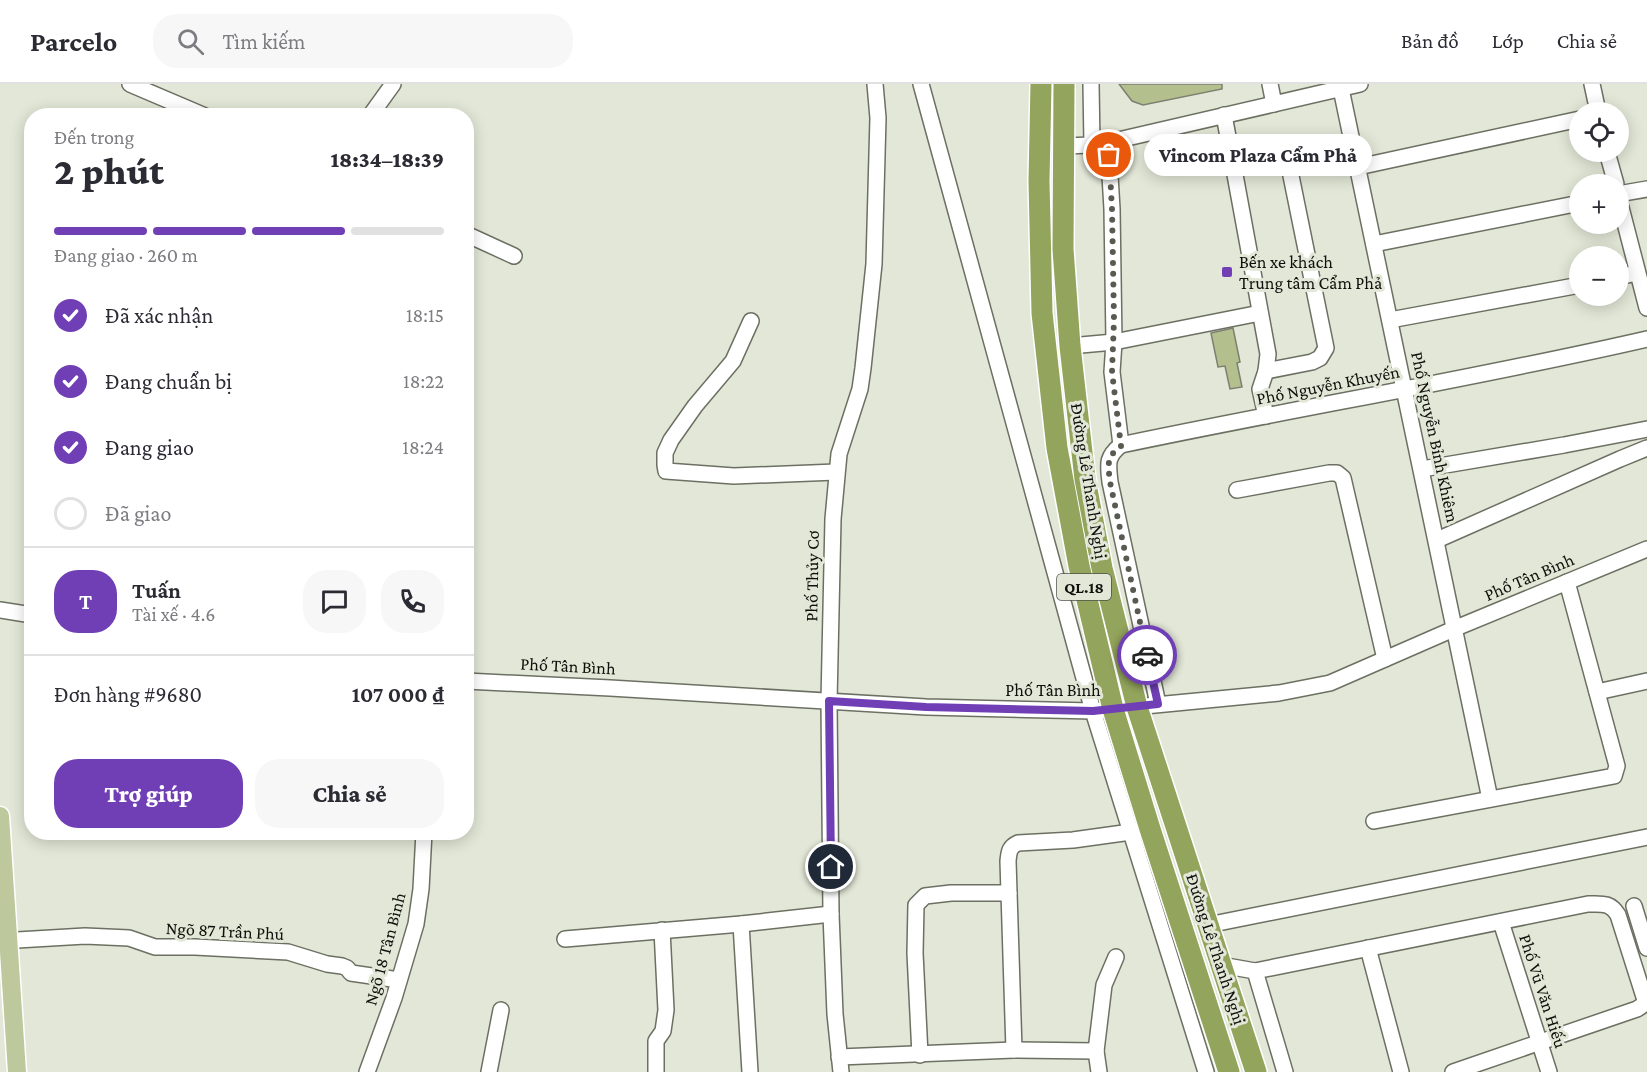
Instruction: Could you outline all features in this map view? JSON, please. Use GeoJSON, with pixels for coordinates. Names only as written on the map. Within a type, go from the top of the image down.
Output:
{"type":"FeatureCollection","features":[{"type":"Feature","properties":{"kind":"highway","name":"Đường Lê Thanh Nghị"},"geometry":{"type":"LineString","coordinates":[[1041,84],[1039,182],[1042,313],[1058,448],[1103,710],[1140,831],[1229,1072]]}},
{"type":"Feature","properties":{"kind":"highway","name":"Đường Lê Thanh Nghị"},"geometry":{"type":"LineString","coordinates":[[1064,84],[1063,249],[1070,346],[1085,479],[1102,568],[1137,707],[1256,1072]]}},
{"type":"Feature","properties":{"kind":"highway"},"geometry":{"type":"LineString","coordinates":[[1047,352],[1070,346]]}},
{"type":"Feature","properties":{"kind":"main road"},"geometry":{"type":"LineString","coordinates":[[0,816],[4,941],[17,1072]]}},
{"type":"Feature","properties":{"kind":"street"},"geometry":{"type":"LineString","coordinates":[[130,84],[186,108]]}},
{"type":"Feature","properties":{"kind":"street"},"geometry":{"type":"LineString","coordinates":[[376,108],[393,84]]}},
{"type":"Feature","properties":{"kind":"street","name":"Phố Thủy Cơ"},"geometry":{"type":"LineString","coordinates":[[840,1065],[835,1014],[831,914],[829,701],[833,519],[836,472],[843,441],[860,389],[874,264],[878,118],[875,84]]}},
{"type":"Feature","properties":{"kind":"street"},"geometry":{"type":"LineString","coordinates":[[921,84],[1103,710]]}},
{"type":"Feature","properties":{"kind":"street"},"geometry":{"type":"LineString","coordinates":[[1091,84],[1092,145]]}},
{"type":"Feature","properties":{"kind":"street"},"geometry":{"type":"LineString","coordinates":[[1270,84],[1275,104]]}},
{"type":"Feature","properties":{"kind":"street"},"geometry":{"type":"LineString","coordinates":[[1064,146],[1108,142],[1275,104],[1341,86],[1360,84]]}},
{"type":"Feature","properties":{"kind":"street"},"geometry":{"type":"LineString","coordinates":[[1592,84],[1596,102]]}},
{"type":"Feature","properties":{"kind":"street","name":"Phố Nguyễn Bỉnh Khiêm"},"geometry":{"type":"LineString","coordinates":[[1341,86],[1491,799]]}},
{"type":"Feature","properties":{"kind":"street"},"geometry":{"type":"LineString","coordinates":[[1224,115],[1268,354],[1266,371],[1260,389],[1266,416]]}},
{"type":"Feature","properties":{"kind":"street"},"geometry":{"type":"LineString","coordinates":[[1358,167],[1569,121]]}},
{"type":"Feature","properties":{"kind":"street"},"geometry":{"type":"LineString","coordinates":[[1108,142],[1112,209],[1114,342],[1112,372],[1121,446],[1112,452],[1108,466],[1158,704]]}},
{"type":"Feature","properties":{"kind":"street"},"geometry":{"type":"LineString","coordinates":[[1233,165],[1276,157],[1284,159],[1289,166],[1326,348],[1320,358],[1312,362],[1266,371]]}},
{"type":"Feature","properties":{"kind":"street"},"geometry":{"type":"LineString","coordinates":[[1629,193],[1647,189]]}},
{"type":"Feature","properties":{"kind":"street"},"geometry":{"type":"LineString","coordinates":[[1374,244],[1569,205]]}},
{"type":"Feature","properties":{"kind":"street"},"geometry":{"type":"LineString","coordinates":[[1628,234],[1647,308]]}},
{"type":"Feature","properties":{"kind":"street"},"geometry":{"type":"LineString","coordinates":[[474,238],[514,256]]}},
{"type":"Feature","properties":{"kind":"street"},"geometry":{"type":"LineString","coordinates":[[1629,275],[1637,273]]}},
{"type":"Feature","properties":{"kind":"street"},"geometry":{"type":"LineString","coordinates":[[1390,320],[1569,287]]}},
{"type":"Feature","properties":{"kind":"street"},"geometry":{"type":"LineString","coordinates":[[1070,346],[1114,342],[1260,313]]}},
{"type":"Feature","properties":{"kind":"street"},"geometry":{"type":"LineString","coordinates":[[751,321],[733,361],[695,406],[671,440],[665,453],[666,471],[734,476],[836,472]]}},
{"type":"Feature","properties":{"kind":"street","name":"Phố Nguyễn Khuyến"},"geometry":{"type":"LineString","coordinates":[[1121,446],[1556,360],[1647,339]]}},
{"type":"Feature","properties":{"kind":"street"},"geometry":{"type":"LineString","coordinates":[[1422,469],[1647,429]]}},
{"type":"Feature","properties":{"kind":"street"},"geometry":{"type":"LineString","coordinates":[[1437,540],[1647,448]]}},
{"type":"Feature","properties":{"kind":"street"},"geometry":{"type":"LineString","coordinates":[[1237,490],[1329,473],[1343,478],[1385,659]]}},
{"type":"Feature","properties":{"kind":"street","name":"Phố Tân Bình"},"geometry":{"type":"LineString","coordinates":[[474,681],[926,707],[1103,710],[1279,693],[1330,683],[1647,549]]}},
{"type":"Feature","properties":{"kind":"street"},"geometry":{"type":"LineString","coordinates":[[1374,821],[1614,776],[1617,766],[1567,582]]}},
{"type":"Feature","properties":{"kind":"street"},"geometry":{"type":"LineString","coordinates":[[0,610],[24,614]]}},
{"type":"Feature","properties":{"kind":"street"},"geometry":{"type":"LineString","coordinates":[[1597,692],[1647,681]]}},
{"type":"Feature","properties":{"kind":"street"},"geometry":{"type":"LineString","coordinates":[[1014,1050],[1009,850],[1012,846],[1027,842],[1073,840],[1140,831],[1206,1072]]}},
{"type":"Feature","properties":{"kind":"street"},"geometry":{"type":"LineString","coordinates":[[1208,925],[1647,837]]}},
{"type":"Feature","properties":{"kind":"street","name":"Ngõ 18 Tân Bình"},"geometry":{"type":"LineString","coordinates":[[367,1072],[416,924],[421,889],[424,840]]}},
{"type":"Feature","properties":{"kind":"street"},"geometry":{"type":"LineString","coordinates":[[920,1055],[915,953],[916,904],[925,896],[951,893],[1009,894]]}},
{"type":"Feature","properties":{"kind":"street"},"geometry":{"type":"LineString","coordinates":[[1221,965],[1255,971],[1588,904],[1604,904],[1613,908],[1618,915],[1646,1000],[1645,1003],[1637,1009],[1453,1072]]}},
{"type":"Feature","properties":{"kind":"street"},"geometry":{"type":"LineString","coordinates":[[1634,906],[1647,948]]}},
{"type":"Feature","properties":{"kind":"street"},"geometry":{"type":"LineString","coordinates":[[565,939],[831,914]]}},
{"type":"Feature","properties":{"kind":"street","name":"Phố Vũ Văn Hiếu"},"geometry":{"type":"LineString","coordinates":[[1501,921],[1549,1072]]}},
{"type":"Feature","properties":{"kind":"street"},"geometry":{"type":"LineString","coordinates":[[741,924],[750,1072]]}},
{"type":"Feature","properties":{"kind":"street"},"geometry":{"type":"LineString","coordinates":[[656,1072],[656,1041],[663,1031],[666,1010],[662,930]]}},
{"type":"Feature","properties":{"kind":"street","name":"Ngõ 87 Trần Phú"},"geometry":{"type":"LineString","coordinates":[[4,941],[96,936],[129,938],[155,947],[288,952],[327,964],[342,966],[351,973],[399,980]]}},
{"type":"Feature","properties":{"kind":"street"},"geometry":{"type":"LineString","coordinates":[[1368,948],[1401,1072]]}},
{"type":"Feature","properties":{"kind":"street"},"geometry":{"type":"LineString","coordinates":[[1099,1072],[1096,1052],[1104,985],[1116,957]]}},
{"type":"Feature","properties":{"kind":"street"},"geometry":{"type":"LineString","coordinates":[[1255,971],[1286,1072]]}},
{"type":"Feature","properties":{"kind":"street"},"geometry":{"type":"LineString","coordinates":[[489,1072],[501,1010]]}},
{"type":"Feature","properties":{"kind":"street"},"geometry":{"type":"LineString","coordinates":[[840,1065],[920,1055],[1014,1050],[1096,1052]]}},
{"type":"Feature","properties":{"kind":"building"},"geometry":{"type":"Polygon","coordinates":[[[1119,84],[1222,84],[1222,89],[1143,105],[1132,101],[1119,84]]]}},
{"type":"Feature","properties":{"kind":"building"},"geometry":{"type":"Polygon","coordinates":[[[1233,328],[1242,387],[1230,389],[1225,366],[1218,367],[1211,333],[1233,328]]]}},
{"type":"Feature","properties":{"kind":"way so far"},"geometry":{"type":"LineString","coordinates":[[1109,155],[1114,320],[1112,372],[1121,446],[1112,452],[1108,466],[1147,655]]}},
{"type":"Feature","properties":{"kind":"place","name":"Vincom Plaza Cẩm Phả"},"geometry":{"type":"Point","coordinates":[1109,155]}},
{"type":"Feature","properties":{"kind":"place","name":"Bến xe khách Trung tâm Cẩm Phả"},"geometry":{"type":"Point","coordinates":[1227,272]}},
{"type":"Feature","properties":{"kind":"route"},"geometry":{"type":"LineString","coordinates":[[831,867],[829,701],[926,707],[1093,711],[1158,704],[1147,655]]}}]}
